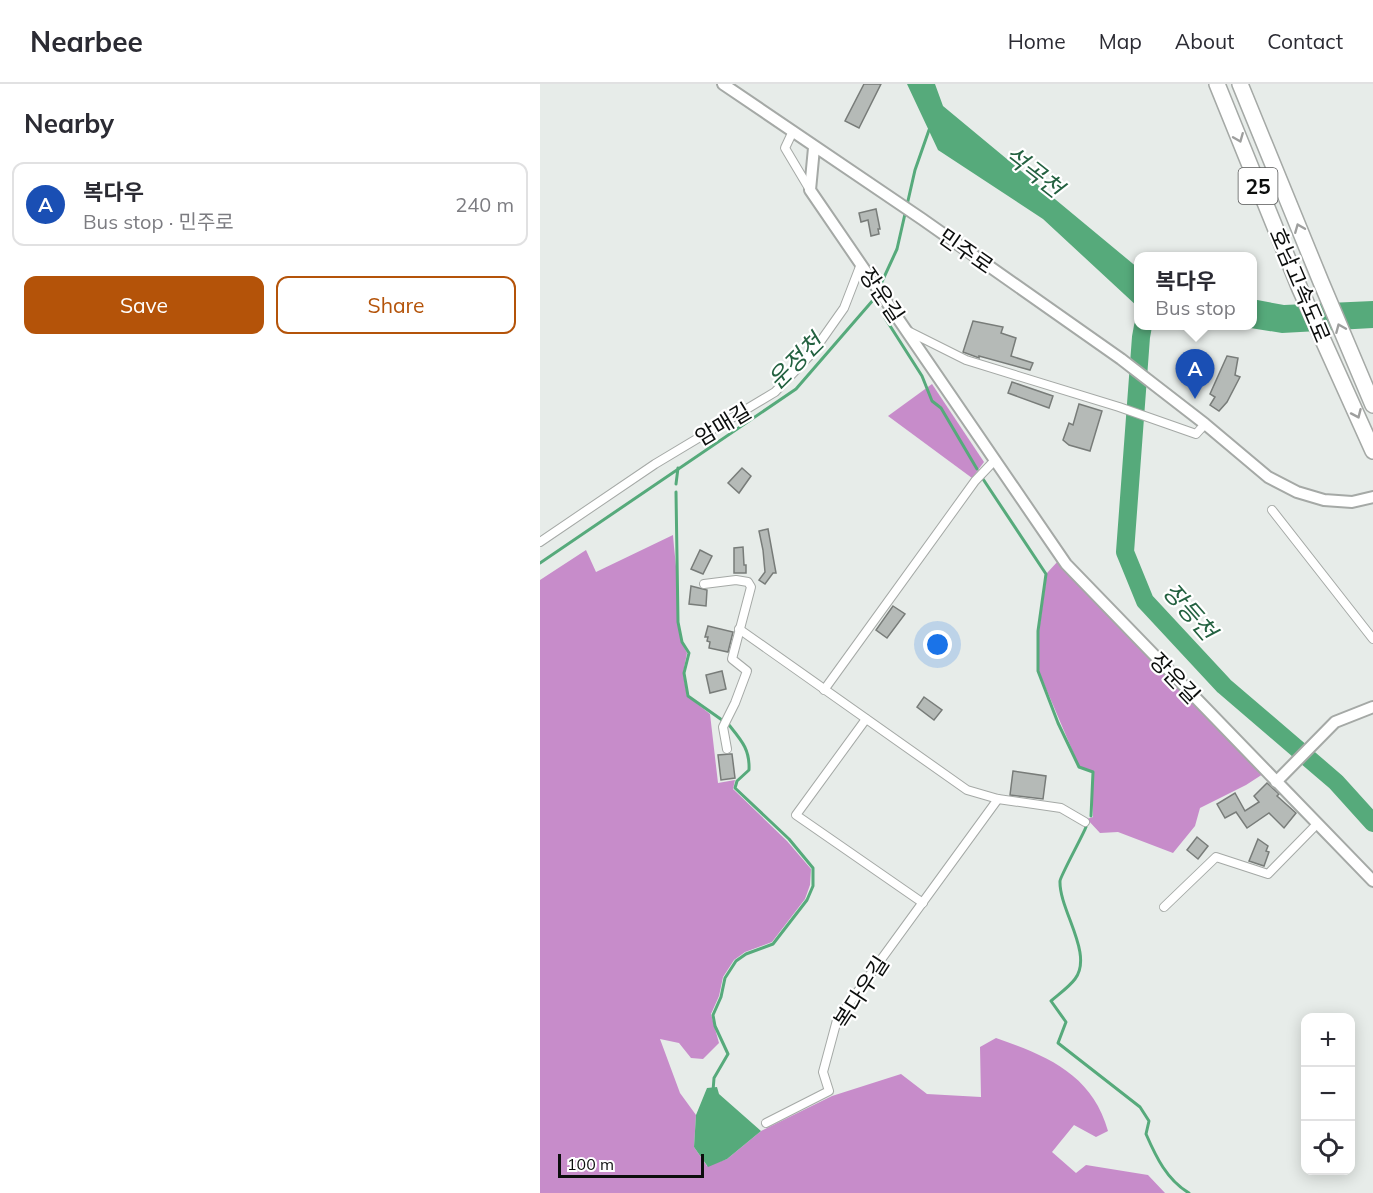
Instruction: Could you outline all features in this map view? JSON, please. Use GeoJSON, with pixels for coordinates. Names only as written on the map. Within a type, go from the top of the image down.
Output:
{"type":"FeatureCollection","features":[{"type":"Feature","properties":{"kind":"highway","name":"호남고속도로"},"geometry":{"type":"LineString","coordinates":[[1217,84],[1300,289],[1373,451]]}},
{"type":"Feature","properties":{"kind":"highway","name":"호남고속도로"},"geometry":{"type":"LineString","coordinates":[[1240,84],[1373,405]]}},
{"type":"Feature","properties":{"kind":"street","name":"민주로"},"geometry":{"type":"LineString","coordinates":[[723,84],[793,131],[814,148],[922,219],[1121,359],[1205,424],[1268,477],[1297,492],[1337,501],[1352,502],[1373,496]]}},
{"type":"Feature","properties":{"kind":"street","name":"장운길"},"geometry":{"type":"LineString","coordinates":[[793,131],[785,148],[810,190],[1066,564],[1373,881]]}},
{"type":"Feature","properties":{"kind":"street"},"geometry":{"type":"LineString","coordinates":[[810,190],[814,148]]}},
{"type":"Feature","properties":{"kind":"street","name":"암매길"},"geometry":{"type":"LineString","coordinates":[[540,542],[654,464],[775,392],[813,352],[844,308],[865,269]]}},
{"type":"Feature","properties":{"kind":"street"},"geometry":{"type":"LineString","coordinates":[[905,329],[966,360],[1119,407],[1196,434],[1205,424]]}},
{"type":"Feature","properties":{"kind":"street"},"geometry":{"type":"LineString","coordinates":[[824,690],[975,481],[995,460]]}},
{"type":"Feature","properties":{"kind":"street"},"geometry":{"type":"LineString","coordinates":[[1272,510],[1373,639]]}},
{"type":"Feature","properties":{"kind":"street"},"geometry":{"type":"LineString","coordinates":[[704,584],[736,580],[748,582],[751,587],[732,659],[747,671],[723,727],[727,749]]}},
{"type":"Feature","properties":{"kind":"street"},"geometry":{"type":"LineString","coordinates":[[739,629],[967,790],[998,799],[1061,808],[1085,822]]}},
{"type":"Feature","properties":{"kind":"street"},"geometry":{"type":"LineString","coordinates":[[1276,782],[1335,722],[1373,707]]}},
{"type":"Feature","properties":{"kind":"street"},"geometry":{"type":"LineString","coordinates":[[866,719],[796,815],[922,903]]}},
{"type":"Feature","properties":{"kind":"street","name":"복다우길"},"geometry":{"type":"LineString","coordinates":[[766,1123],[829,1092],[823,1072],[837,1020],[998,799]]}},
{"type":"Feature","properties":{"kind":"street"},"geometry":{"type":"LineString","coordinates":[[1164,907],[1216,857],[1268,874],[1317,824]]}},
{"type":"Feature","properties":{"kind":"shaded area"},"geometry":{"type":"Polygon","coordinates":[[[907,84],[935,84],[943,106],[1134,265],[1134,303],[1043,219],[938,150],[907,84]]]}},
{"type":"Feature","properties":{"kind":"shaded area"},"geometry":{"type":"Polygon","coordinates":[[[1257,300],[1284,305],[1373,301],[1373,328],[1282,333],[1257,329],[1257,300]]]}},
{"type":"Feature","properties":{"kind":"shaded area"},"geometry":{"type":"Polygon","coordinates":[[[932,384],[984,462],[972,478],[888,416],[932,384]]]}},
{"type":"Feature","properties":{"kind":"shaded area"},"geometry":{"type":"Polygon","coordinates":[[[673,535],[678,626],[687,653],[683,673],[687,696],[710,714],[718,783],[735,780],[733,789],[787,841],[811,869],[810,885],[805,899],[772,942],[745,952],[734,960],[723,977],[719,996],[711,1014],[719,1043],[703,1059],[691,1058],[679,1043],[660,1039],[680,1093],[696,1115],[694,1147],[707,1166],[727,1159],[761,1131],[832,1096],[901,1074],[927,1094],[981,1097],[980,1047],[996,1038],[1033,1052],[1065,1070],[1079,1081],[1101,1111],[1108,1131],[1096,1137],[1074,1125],[1052,1152],[1076,1173],[1086,1165],[1148,1175],[1165,1193],[540,1193],[540,580],[586,550],[596,572],[673,535]]]}},
{"type":"Feature","properties":{"kind":"shaded area"},"geometry":{"type":"Polygon","coordinates":[[[1059,560],[1263,774],[1200,808],[1195,826],[1173,853],[1118,832],[1100,833],[1087,819],[1093,817],[1093,772],[1079,766],[1039,672],[1039,631],[1047,573],[1059,560]]]}},
{"type":"Feature","properties":{"kind":"shaded area"},"geometry":{"type":"Polygon","coordinates":[[[717,1087],[719,1094],[761,1131],[727,1159],[708,1167],[694,1147],[696,1115],[707,1088],[717,1087]]]}},
{"type":"Feature","properties":{"kind":"building"},"geometry":{"type":"Polygon","coordinates":[[[864,84],[881,84],[859,128],[845,121],[864,84]]]}},
{"type":"Feature","properties":{"kind":"building"},"geometry":{"type":"Polygon","coordinates":[[[876,209],[880,229],[878,229],[879,234],[871,236],[868,220],[861,222],[859,213],[876,209]]]}},
{"type":"Feature","properties":{"kind":"building"},"geometry":{"type":"Polygon","coordinates":[[[973,321],[1003,327],[1001,333],[1016,338],[1011,356],[1033,363],[1030,370],[963,352],[973,321]]]}},
{"type":"Feature","properties":{"kind":"building"},"geometry":{"type":"Polygon","coordinates":[[[1227,356],[1238,358],[1235,375],[1240,377],[1227,402],[1219,411],[1210,405],[1215,397],[1210,394],[1227,356]]]}},
{"type":"Feature","properties":{"kind":"building"},"geometry":{"type":"Polygon","coordinates":[[[1012,382],[1053,396],[1049,408],[1008,393],[1012,382]]]}},
{"type":"Feature","properties":{"kind":"building"},"geometry":{"type":"Polygon","coordinates":[[[1079,404],[1102,411],[1090,451],[1069,445],[1063,440],[1069,423],[1073,425],[1079,404]]]}},
{"type":"Feature","properties":{"kind":"building"},"geometry":{"type":"Polygon","coordinates":[[[742,468],[751,476],[739,493],[728,483],[742,468]]]}},
{"type":"Feature","properties":{"kind":"building"},"geometry":{"type":"Polygon","coordinates":[[[768,529],[776,573],[773,573],[765,584],[759,580],[765,572],[759,531],[768,529]]]}},
{"type":"Feature","properties":{"kind":"building"},"geometry":{"type":"Polygon","coordinates":[[[743,547],[746,573],[734,573],[734,548],[743,547]]]}},
{"type":"Feature","properties":{"kind":"building"},"geometry":{"type":"Polygon","coordinates":[[[700,550],[712,556],[703,574],[691,569],[700,550]]]}},
{"type":"Feature","properties":{"kind":"building"},"geometry":{"type":"Polygon","coordinates":[[[691,586],[707,590],[706,606],[689,604],[691,586]]]}},
{"type":"Feature","properties":{"kind":"building"},"geometry":{"type":"Polygon","coordinates":[[[893,606],[905,614],[887,638],[876,630],[893,606]]]}},
{"type":"Feature","properties":{"kind":"building"},"geometry":{"type":"Polygon","coordinates":[[[708,626],[733,632],[728,652],[709,648],[710,642],[707,641],[708,637],[705,637],[708,626]]]}},
{"type":"Feature","properties":{"kind":"building"},"geometry":{"type":"Polygon","coordinates":[[[722,671],[726,689],[710,693],[706,675],[722,671]]]}},
{"type":"Feature","properties":{"kind":"building"},"geometry":{"type":"Polygon","coordinates":[[[924,697],[942,710],[934,720],[917,707],[924,697]]]}},
{"type":"Feature","properties":{"kind":"building"},"geometry":{"type":"Polygon","coordinates":[[[732,754],[735,778],[721,780],[718,755],[732,754]]]}},
{"type":"Feature","properties":{"kind":"building"},"geometry":{"type":"Polygon","coordinates":[[[1013,771],[1046,776],[1043,799],[1010,795],[1013,771]]]}},
{"type":"Feature","properties":{"kind":"building"},"geometry":{"type":"Polygon","coordinates":[[[1267,783],[1279,794],[1277,796],[1296,813],[1284,828],[1269,813],[1247,828],[1236,812],[1225,818],[1217,804],[1235,793],[1245,811],[1259,802],[1254,796],[1267,783]]]}},
{"type":"Feature","properties":{"kind":"building"},"geometry":{"type":"Polygon","coordinates":[[[1197,837],[1208,846],[1198,859],[1187,850],[1197,837]]]}},
{"type":"Feature","properties":{"kind":"building"},"geometry":{"type":"Polygon","coordinates":[[[1258,839],[1268,846],[1266,851],[1269,852],[1264,866],[1249,861],[1258,839]]]}},
{"type":"Feature","properties":{"kind":"waterway","name":"운정천"},"geometry":{"type":"LineString","coordinates":[[880,286],[897,249],[915,170],[929,130]]}},
{"type":"Feature","properties":{"kind":"waterway","name":"운정천"},"geometry":{"type":"LineString","coordinates":[[540,563],[796,389],[874,299],[877,292]]}},
{"type":"Feature","properties":{"kind":"waterway"},"geometry":{"type":"LineString","coordinates":[[885,318],[922,376],[932,401],[941,408],[977,469]]}},
{"type":"Feature","properties":{"kind":"waterway","name":"장등천"},"geometry":{"type":"LineString","coordinates":[[1142,330],[1125,552],[1145,601],[1224,686],[1336,782],[1373,823]]}},
{"type":"Feature","properties":{"kind":"waterway"},"geometry":{"type":"LineString","coordinates":[[676,484],[678,468]]}},
{"type":"Feature","properties":{"kind":"waterway"},"geometry":{"type":"LineString","coordinates":[[983,479],[1046,574],[1038,631],[1038,671],[1058,723],[1079,767],[1093,772],[1091,816]]}},
{"type":"Feature","properties":{"kind":"waterway"},"geometry":{"type":"LineString","coordinates":[[676,492],[678,622],[682,642],[689,653],[684,673],[688,696],[722,720]]}},
{"type":"Feature","properties":{"kind":"waterway"},"geometry":{"type":"LineString","coordinates":[[713,1091],[714,1078],[728,1054],[715,1026],[713,1015],[721,997],[725,978],[736,961],[746,954],[773,944],[807,900],[813,886],[813,868],[789,839],[735,788],[737,781],[749,770],[749,763],[744,745],[729,725]]}},
{"type":"Feature","properties":{"kind":"waterway"},"geometry":{"type":"LineString","coordinates":[[1086,827],[1060,881],[1061,893],[1081,957],[1080,969],[1075,979],[1051,1001],[1066,1022],[1058,1043],[1140,1107],[1149,1121],[1146,1134],[1158,1159],[1174,1182],[1189,1193]]}},
{"type":"Feature","properties":{"kind":"place","name":"복다우"},"geometry":{"type":"Point","coordinates":[1195,399]}},
{"type":"Feature","properties":{"kind":"water label","name":"석곡천"},"geometry":{"type":"Point","coordinates":[1034,171]}}]}
